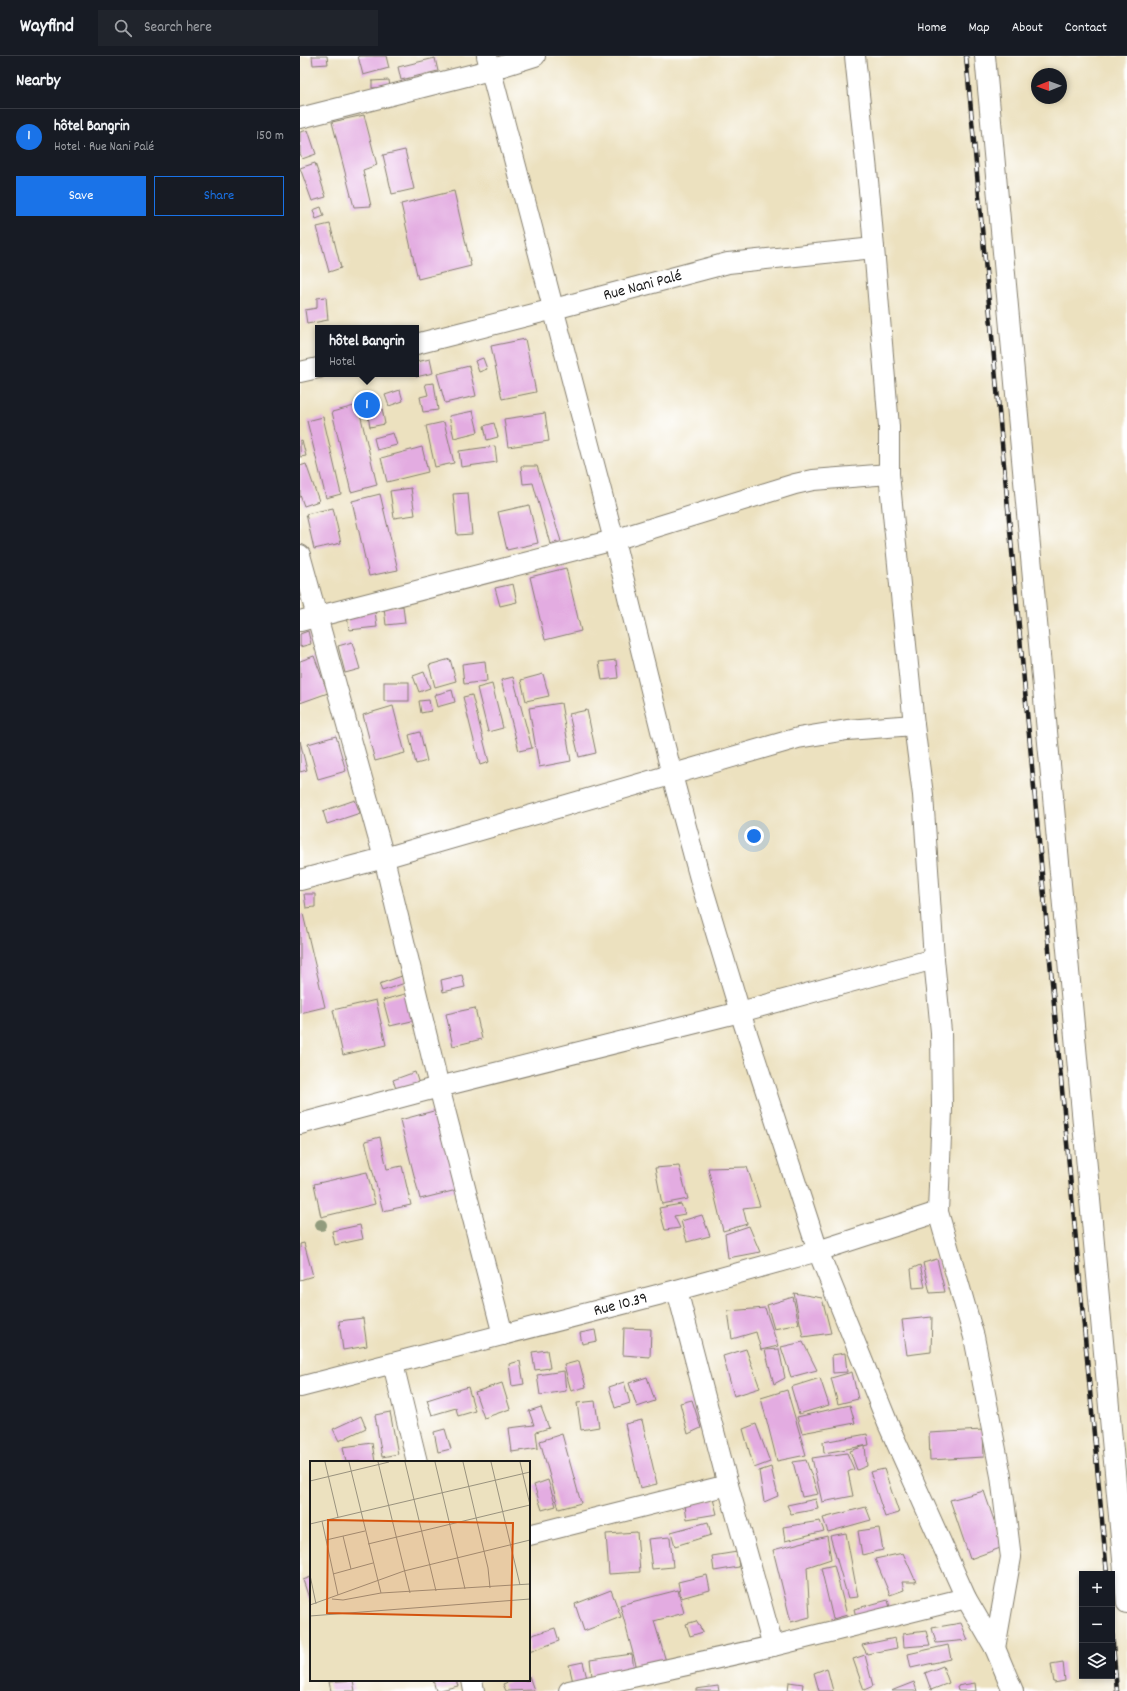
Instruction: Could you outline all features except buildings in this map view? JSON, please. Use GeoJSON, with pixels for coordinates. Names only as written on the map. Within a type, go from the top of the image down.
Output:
{"type":"FeatureCollection","features":[{"type":"Feature","properties":{"kind":"street"},"geometry":{"type":"LineString","coordinates":[[300,118],[488,63],[535,56]]}},
{"type":"Feature","properties":{"kind":"street"},"geometry":{"type":"LineString","coordinates":[[855,56],[874,248],[889,426],[889,474],[914,725],[923,795],[934,959],[941,1032],[942,1061],[938,1212],[974,1337],[1001,1476],[1011,1557],[995,1648]]}},
{"type":"Feature","properties":{"kind":"street"},"geometry":{"type":"LineString","coordinates":[[985,56],[1127,1603]]}},
{"type":"Feature","properties":{"kind":"street"},"geometry":{"type":"LineString","coordinates":[[488,63],[614,540],[672,775],[702,886],[740,1012],[818,1251],[888,1424],[966,1598],[995,1648],[1013,1691]]}},
{"type":"Feature","properties":{"kind":"street","name":"Rue Nani Palé"},"geometry":{"type":"LineString","coordinates":[[419,343],[728,263],[874,248]]}},
{"type":"Feature","properties":{"kind":"street"},"geometry":{"type":"LineString","coordinates":[[300,372],[315,369]]}},
{"type":"Feature","properties":{"kind":"street"},"geometry":{"type":"LineString","coordinates":[[308,619],[614,540],[795,484],[813,480],[889,474]]}},
{"type":"Feature","properties":{"kind":"street"},"geometry":{"type":"LineString","coordinates":[[300,555],[308,619],[384,858],[439,1087],[503,1335]]}},
{"type":"Feature","properties":{"kind":"street"},"geometry":{"type":"LineString","coordinates":[[300,880],[384,858],[798,738],[847,730],[914,725]]}},
{"type":"Feature","properties":{"kind":"street"},"geometry":{"type":"LineString","coordinates":[[300,1124],[439,1087],[740,1012],[934,959]]}},
{"type":"Feature","properties":{"kind":"street","name":"Rue 10.39"},"geometry":{"type":"LineString","coordinates":[[300,1387],[676,1290],[818,1251],[938,1212]]}},
{"type":"Feature","properties":{"kind":"street"},"geometry":{"type":"LineString","coordinates":[[676,1290],[773,1646]]}},
{"type":"Feature","properties":{"kind":"street"},"geometry":{"type":"LineString","coordinates":[[393,1364],[417,1461]]}},
{"type":"Feature","properties":{"kind":"street"},"geometry":{"type":"LineString","coordinates":[[530,1534],[728,1485]]}},
{"type":"Feature","properties":{"kind":"street"},"geometry":{"type":"LineString","coordinates":[[568,1691],[773,1646],[966,1598]]}},
{"type":"Feature","properties":{"kind":"street"},"geometry":{"type":"LineString","coordinates":[[472,1681],[474,1691]]}},
{"type":"Feature","properties":{"kind":"railway"},"geometry":{"type":"LineString","coordinates":[[966,56],[1107,1571]]}},
{"type":"Feature","properties":{"kind":"railway"},"geometry":{"type":"LineString","coordinates":[[1113,1643],[1117,1691]]}},
{"type":"Feature","properties":{"kind":"place","name":"hôtel Bangrin"},"geometry":{"type":"Point","coordinates":[367,405]}}]}
